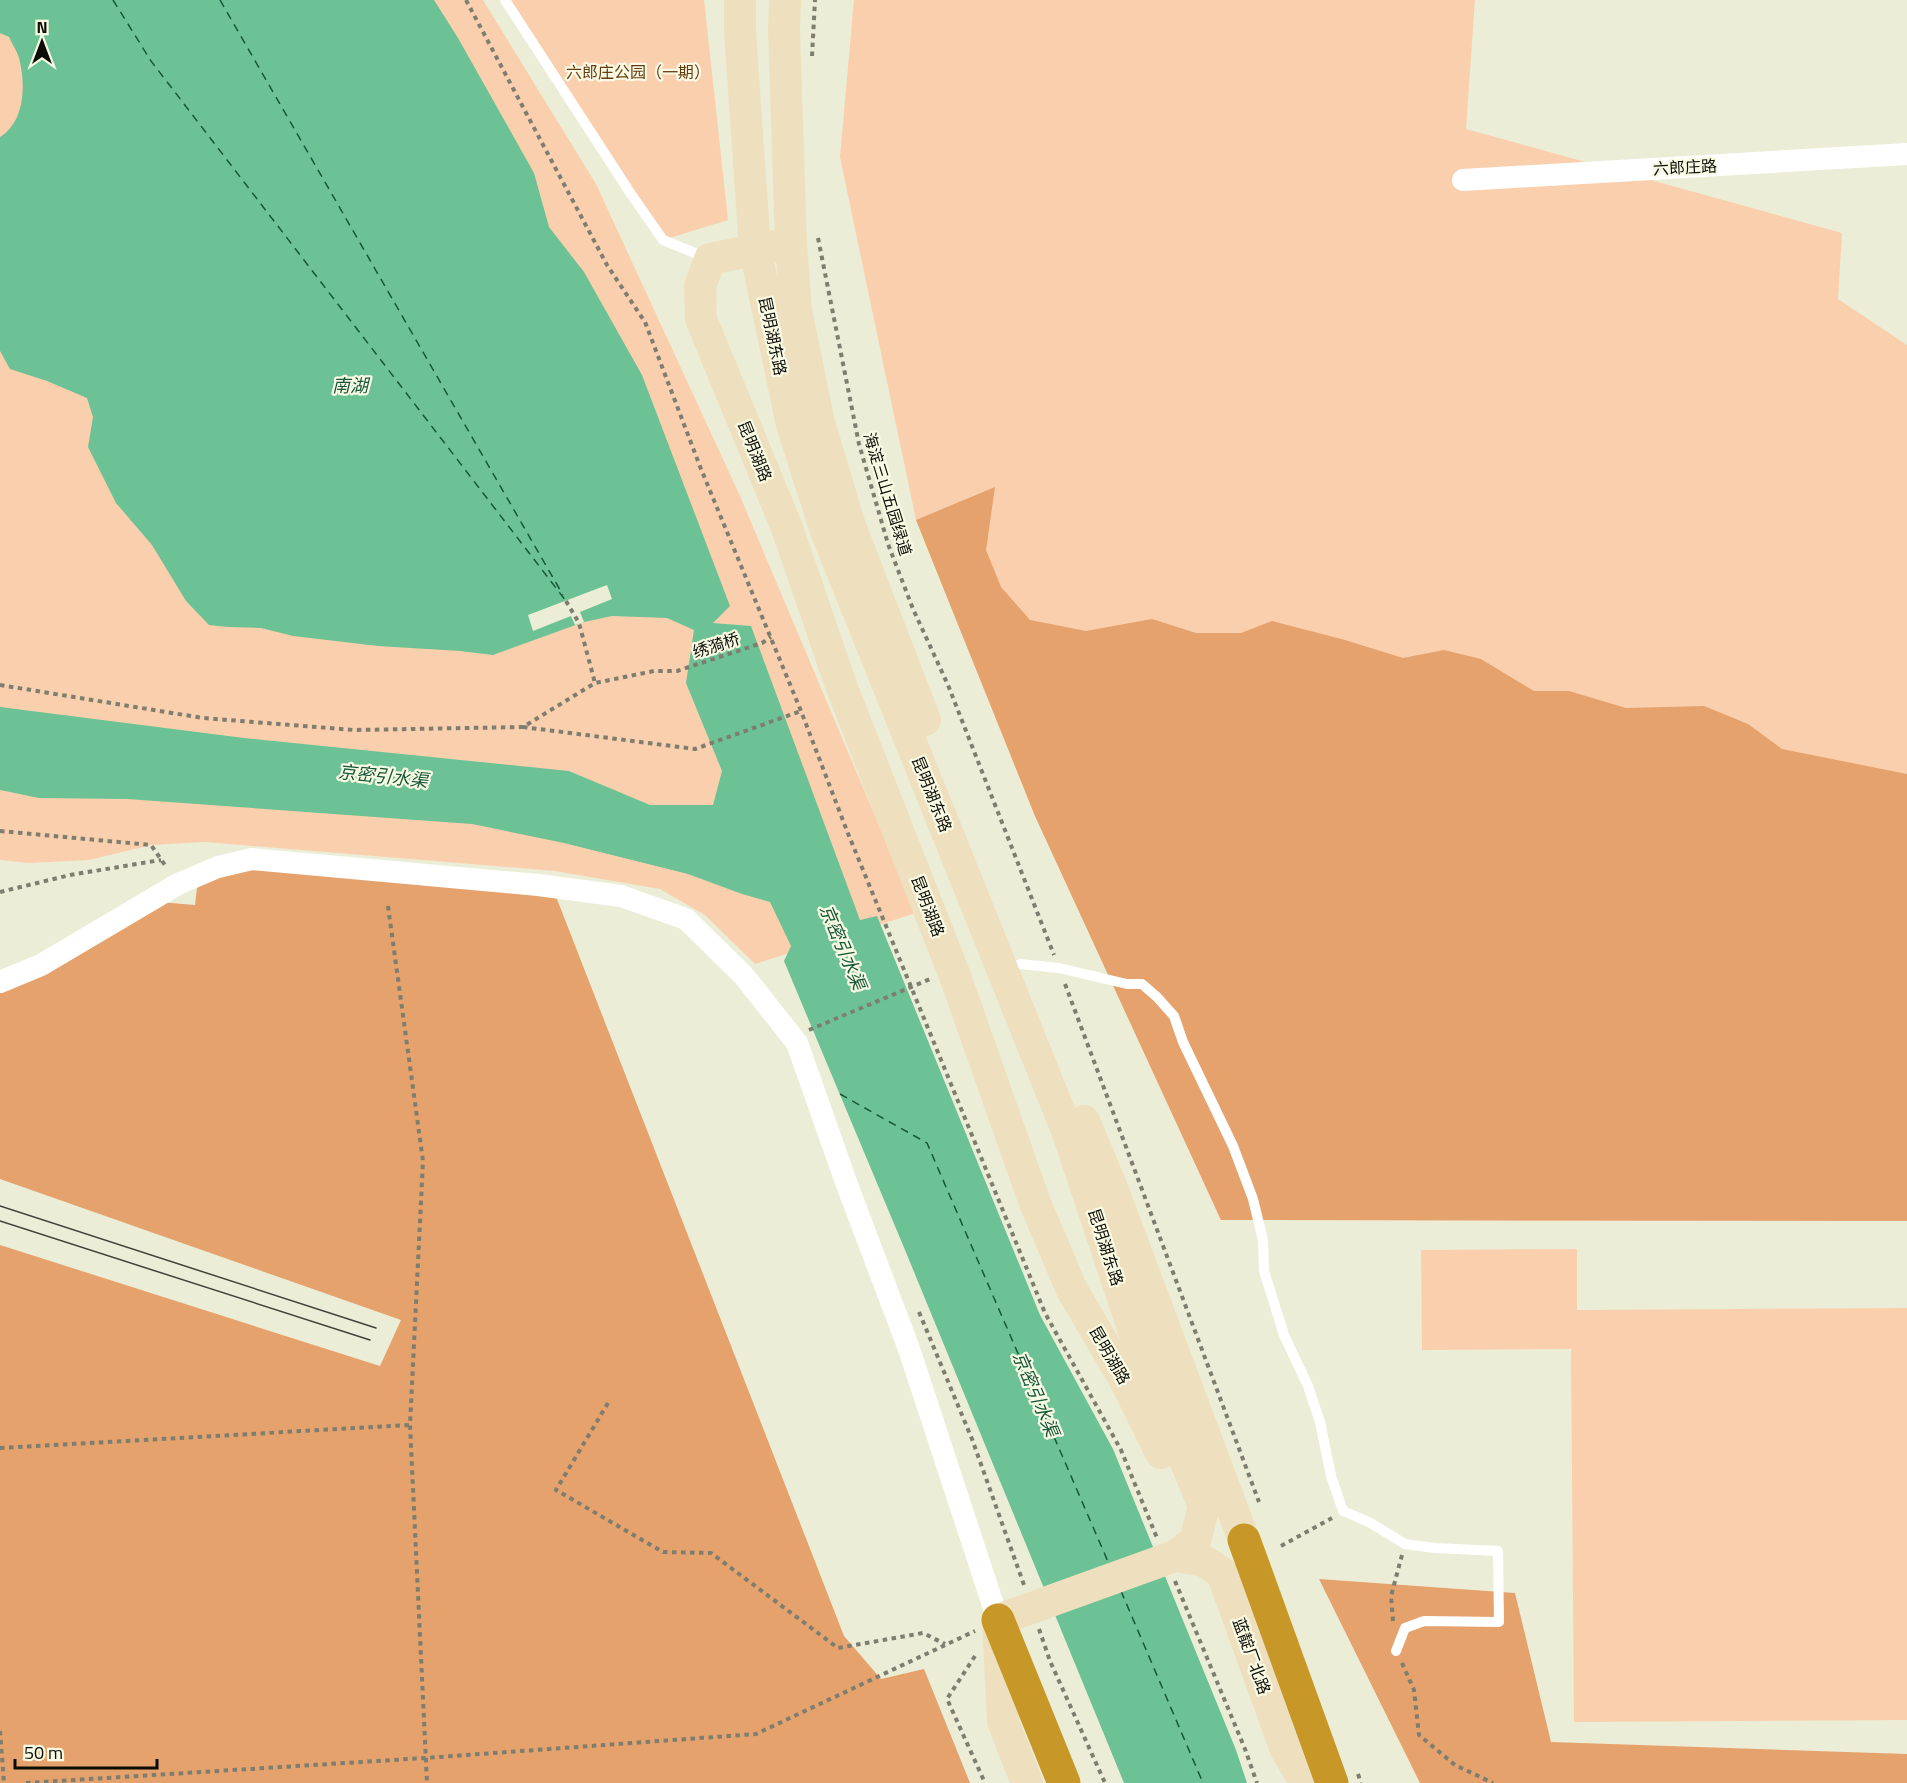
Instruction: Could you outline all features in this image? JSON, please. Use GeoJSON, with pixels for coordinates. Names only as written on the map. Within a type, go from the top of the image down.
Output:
{"type":"FeatureCollection","features":[{"type":"Feature","properties":{"kind":"highway","name":"蓝靛厂北路"},"geometry":{"type":"LineString","coordinates":[[1244,1540],[1332,1783]]}},
{"type":"Feature","properties":{"kind":"highway"},"geometry":{"type":"LineString","coordinates":[[998,1620],[1064,1783]]}},
{"type":"Feature","properties":{"kind":"main road","name":"昆明湖东路"},"geometry":{"type":"LineString","coordinates":[[740,0],[740,32],[755,249],[792,425],[826,531],[1068,1133],[1144,1361],[1200,1493],[1204,1506],[1176,1556]]}},
{"type":"Feature","properties":{"kind":"main road","name":"昆明湖东路"},"geometry":{"type":"LineString","coordinates":[[785,0],[784,30],[804,238],[796,310],[818,419],[850,525],[1020,964],[1114,1193],[1244,1540]]}},
{"type":"Feature","properties":{"kind":"main road"},"geometry":{"type":"LineString","coordinates":[[710,260],[804,238]]}},
{"type":"Feature","properties":{"kind":"main road","name":"昆明湖路"},"geometry":{"type":"LineString","coordinates":[[710,260],[700,286],[701,319],[787,528],[842,688],[953,969],[1035,1203],[1072,1290],[1149,1426],[1185,1509],[1176,1556]]}},
{"type":"Feature","properties":{"kind":"main road"},"geometry":{"type":"LineString","coordinates":[[1027,1783],[1003,1722],[998,1620],[1176,1556]]}},
{"type":"Feature","properties":{"kind":"main road","name":"蓝靛厂北路"},"geometry":{"type":"LineString","coordinates":[[1176,1556],[1204,1561],[1221,1573],[1286,1750],[1306,1783]]}},
{"type":"Feature","properties":{"kind":"main road"},"geometry":{"type":"LineString","coordinates":[[1317,1743],[1341,1783]]}},
{"type":"Feature","properties":{"kind":"street","name":"六郎庄路"},"geometry":{"type":"LineString","coordinates":[[1463,180],[1907,154]]}},
{"type":"Feature","properties":{"kind":"street"},"geometry":{"type":"LineString","coordinates":[[0,981],[41,965],[178,884],[218,867],[252,859],[538,885],[621,896],[686,919],[744,976],[797,1043],[909,1349],[998,1620]]}},
{"type":"Feature","properties":{"kind":"lane"},"geometry":{"type":"LineString","coordinates":[[505,0],[663,240],[710,260]]}},
{"type":"Feature","properties":{"kind":"lane"},"geometry":{"type":"LineString","coordinates":[[1020,964],[1059,968],[1127,984],[1142,984],[1173,1016],[1183,1042],[1233,1146],[1253,1199],[1263,1240],[1264,1271],[1284,1335],[1308,1386],[1320,1422],[1331,1476],[1343,1511],[1369,1522],[1406,1544],[1498,1551],[1499,1622],[1424,1621],[1405,1628],[1396,1651]]}},
{"type":"Feature","properties":{"kind":"path"},"geometry":{"type":"LineString","coordinates":[[466,0],[607,265],[645,322],[701,469],[801,711],[847,831],[1045,1313],[1121,1450],[1176,1556],[1257,1783]]}},
{"type":"Feature","properties":{"kind":"path"},"geometry":{"type":"LineString","coordinates":[[812,66],[815,0]]}},
{"type":"Feature","properties":{"kind":"path","name":"海淀三山五园绿道"},"geometry":{"type":"LineString","coordinates":[[804,238],[888,544],[913,609],[948,686],[1059,968]]}},
{"type":"Feature","properties":{"kind":"path"},"geometry":{"type":"LineString","coordinates":[[566,601],[579,623],[595,683]]}},
{"type":"Feature","properties":{"kind":"path","name":"绣漪桥"},"geometry":{"type":"LineString","coordinates":[[523,727],[595,683],[654,670],[677,671],[762,643],[771,637]]}},
{"type":"Feature","properties":{"kind":"path"},"geometry":{"type":"LineString","coordinates":[[0,686],[203,718],[354,730],[523,727],[695,749],[801,711]]}},
{"type":"Feature","properties":{"kind":"path"},"geometry":{"type":"LineString","coordinates":[[0,831],[151,845],[178,884]]}},
{"type":"Feature","properties":{"kind":"path"},"geometry":{"type":"LineString","coordinates":[[0,892],[70,875],[161,860]]}},
{"type":"Feature","properties":{"kind":"path"},"geometry":{"type":"LineString","coordinates":[[388,906],[423,1161],[410,1425],[427,1783]]}},
{"type":"Feature","properties":{"kind":"path"},"geometry":{"type":"LineString","coordinates":[[792,1038],[953,969]]}},
{"type":"Feature","properties":{"kind":"path"},"geometry":{"type":"LineString","coordinates":[[917,1308],[972,1439],[1027,1594]]}},
{"type":"Feature","properties":{"kind":"path"},"geometry":{"type":"LineString","coordinates":[[608,1403],[556,1490],[663,1552],[711,1553],[838,1648],[923,1633],[946,1645]]}},
{"type":"Feature","properties":{"kind":"path"},"geometry":{"type":"LineString","coordinates":[[0,1448],[410,1425]]}},
{"type":"Feature","properties":{"kind":"path"},"geometry":{"type":"LineString","coordinates":[[1281,1546],[1343,1511]]}},
{"type":"Feature","properties":{"kind":"path"},"geometry":{"type":"LineString","coordinates":[[1406,1544],[1391,1596],[1396,1651],[1414,1690],[1419,1735],[1455,1765],[1493,1783]]}},
{"type":"Feature","properties":{"kind":"path"},"geometry":{"type":"LineString","coordinates":[[26,1783],[756,1734],[998,1620]]}},
{"type":"Feature","properties":{"kind":"path"},"geometry":{"type":"LineString","coordinates":[[985,1783],[947,1699],[998,1620]]}},
{"type":"Feature","properties":{"kind":"path"},"geometry":{"type":"LineString","coordinates":[[1039,1627],[1050,1660],[1105,1783]]}},
{"type":"Feature","properties":{"kind":"path"},"geometry":{"type":"LineString","coordinates":[[0,1731],[4,1783]]}},
{"type":"Feature","properties":{"kind":"green space"},"geometry":{"type":"Polygon","coordinates":[[[0,0],[483,0],[596,184],[740,496],[916,913],[755,964],[705,915],[660,889],[555,871],[205,842],[151,845],[89,860],[28,863],[0,860],[0,0]]]}},
{"type":"Feature","properties":{"kind":"green space","name":"六郎庄公园（一期）"},"geometry":{"type":"Polygon","coordinates":[[[505,0],[704,0],[728,220],[663,240],[505,0]]]}},
{"type":"Feature","properties":{"kind":"green space"},"geometry":{"type":"Polygon","coordinates":[[[854,0],[1475,0],[1466,129],[1842,233],[1838,299],[1907,345],[1907,1221],[1221,1220],[1035,816],[916,520],[840,157],[854,0]]]}},
{"type":"Feature","properties":{"kind":"green space"},"geometry":{"type":"Polygon","coordinates":[[[1577,1249],[1577,1310],[1907,1308],[1907,1720],[1574,1722],[1571,1349],[1422,1350],[1421,1250],[1577,1249]]]}},
{"type":"Feature","properties":{"kind":"shaded area"},"geometry":{"type":"Polygon","coordinates":[[[995,487],[986,550],[1001,587],[1030,620],[1086,631],[1152,619],[1196,633],[1241,633],[1272,621],[1403,658],[1444,650],[1481,659],[1534,691],[1569,691],[1626,708],[1704,706],[1748,724],[1782,749],[1907,774],[1907,1221],[1221,1220],[1035,816],[916,520],[995,487]]]}},
{"type":"Feature","properties":{"kind":"shaded area"},"geometry":{"type":"Polygon","coordinates":[[[257,863],[555,894],[844,1636],[881,1679],[924,1669],[970,1783],[0,1783],[0,1245],[380,1366],[401,1320],[0,1179],[0,992],[159,902],[195,905],[197,888],[204,879],[257,863]]]}},
{"type":"Feature","properties":{"kind":"shaded area"},"geometry":{"type":"Polygon","coordinates":[[[1319,1579],[1515,1593],[1551,1742],[1907,1754],[1907,1783],[1420,1783],[1319,1579]]]}},
{"type":"Feature","properties":{"kind":"water","name":"南湖"},"geometry":{"type":"Polygon","coordinates":[[[0,0],[434,0],[534,173],[549,227],[584,272],[642,375],[730,606],[713,623],[751,626],[860,920],[877,916],[1040,1315],[1113,1449],[1236,1750],[1247,1783],[1124,1783],[784,961],[791,946],[770,902],[688,874],[564,843],[472,824],[127,799],[39,798],[0,790],[0,707],[244,738],[569,771],[650,805],[713,805],[722,771],[686,683],[694,630],[667,618],[612,616],[584,622],[493,655],[378,646],[293,636],[261,628],[209,625],[186,601],[152,545],[116,503],[88,447],[93,417],[87,398],[47,381],[10,369],[0,351],[0,137],[8,130],[19,112],[23,90],[18,55],[9,37],[0,33],[0,0]]]}},
{"type":"Feature","properties":{"kind":"pier"},"geometry":{"type":"Polygon","coordinates":[[[607,585],[612,599],[580,612],[584,622],[575,625],[571,616],[533,631],[528,615],[607,585]]]}},
{"type":"Feature","properties":{"kind":"ferry route"},"geometry":{"type":"LineString","coordinates":[[113,0],[151,61],[566,601]]}},
{"type":"Feature","properties":{"kind":"ferry route"},"geometry":{"type":"LineString","coordinates":[[220,0],[563,595]]}},
{"type":"Feature","properties":{"kind":"ferry route"},"geometry":{"type":"LineString","coordinates":[[840,1094],[927,1143],[1109,1564]]}},
{"type":"Feature","properties":{"kind":"ferry route"},"geometry":{"type":"LineString","coordinates":[[1121,1591],[1203,1783]]}},
{"type":"Feature","properties":{"kind":"tram line"},"geometry":{"type":"LineString","coordinates":[[0,1206],[376,1328]]}},
{"type":"Feature","properties":{"kind":"tram line"},"geometry":{"type":"LineString","coordinates":[[0,1221],[370,1340]]}},
{"type":"Feature","properties":{"kind":"water label","name":"京密引水渠"},"geometry":{"type":"Point","coordinates":[383,776]}},
{"type":"Feature","properties":{"kind":"water label","name":"京密引水渠"},"geometry":{"type":"Point","coordinates":[843,947]}},
{"type":"Feature","properties":{"kind":"water label","name":"京密引水渠"},"geometry":{"type":"Point","coordinates":[1036,1394]}}]}
